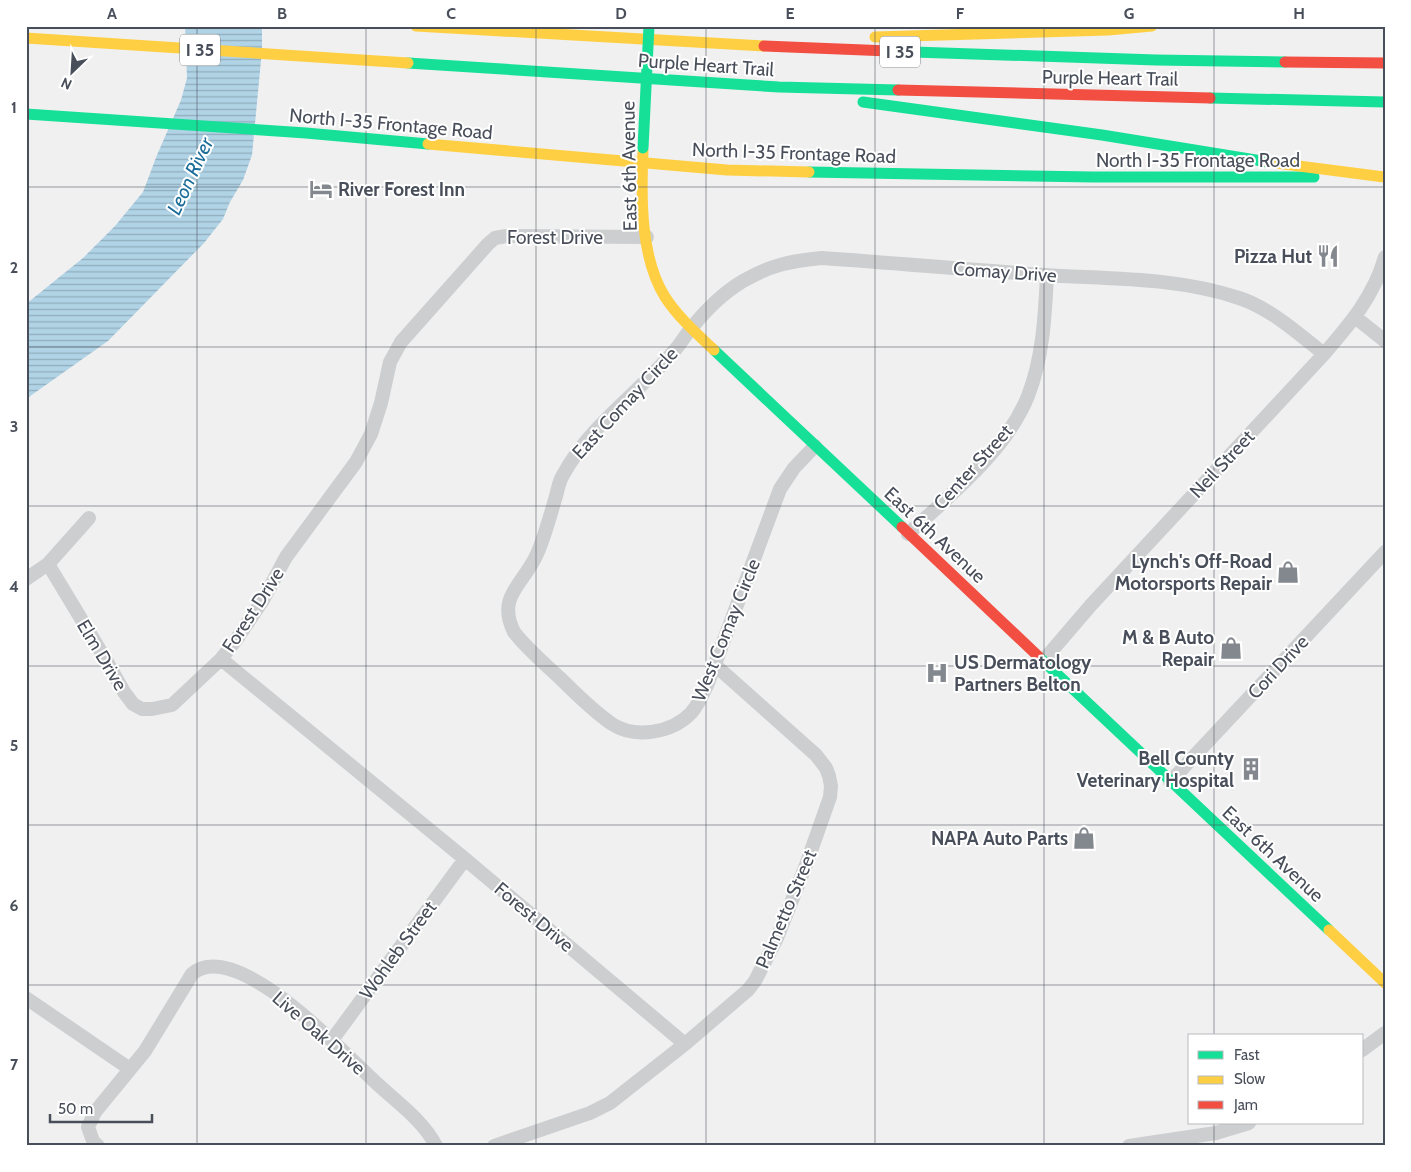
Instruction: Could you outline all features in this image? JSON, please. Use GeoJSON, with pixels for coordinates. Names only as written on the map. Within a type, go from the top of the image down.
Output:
{"type":"FeatureCollection","features":[{"type":"Feature","properties":{"kind":"main road","name":"Purple Heart Trail"},"geometry":{"type":"LineString","coordinates":[[416,26],[841,50],[975,55],[1385,63]]}},
{"type":"Feature","properties":{"kind":"main road","name":"East 6th Avenue"},"geometry":{"type":"LineString","coordinates":[[649,26],[643,148],[643,210],[649,253],[662,292],[673,308],[691,328],[1170,782],[1384,979]]}},
{"type":"Feature","properties":{"kind":"main road"},"geometry":{"type":"LineString","coordinates":[[732,43],[842,40],[900,35],[1108,30],[1152,26]]}},
{"type":"Feature","properties":{"kind":"main road","name":"Purple Heart Trail"},"geometry":{"type":"LineString","coordinates":[[26,38],[779,87],[1385,102]]}},
{"type":"Feature","properties":{"kind":"main road"},"geometry":{"type":"LineString","coordinates":[[779,87],[882,106],[1072,131],[1269,162],[1384,177]]}},
{"type":"Feature","properties":{"kind":"main road","name":"North I-35 Frontage Road"},"geometry":{"type":"LineString","coordinates":[[26,114],[306,133],[736,171],[948,175],[1384,177]]}},
{"type":"Feature","properties":{"kind":"street","name":"Forest Drive"},"geometry":{"type":"LineString","coordinates":[[647,237],[506,236],[495,238],[488,244],[401,342],[390,362],[381,403],[371,434],[356,462],[286,557],[263,600],[221,659],[465,859],[685,1044]]}},
{"type":"Feature","properties":{"kind":"street","name":"Neil Street"},"geometry":{"type":"LineString","coordinates":[[1043,661],[1111,584],[1324,354],[1355,317],[1373,290],[1385,257]]}},
{"type":"Feature","properties":{"kind":"street","name":"Comay Drive"},"geometry":{"type":"LineString","coordinates":[[691,328],[723,296],[742,282],[764,270],[789,261],[822,258],[1047,275],[1098,276],[1165,282],[1209,289],[1241,298],[1269,313],[1295,330],[1324,354]]}},
{"type":"Feature","properties":{"kind":"street","name":"Center Street"},"geometry":{"type":"LineString","coordinates":[[908,534],[965,481],[999,443],[1018,416],[1028,396],[1035,374],[1045,309],[1047,275]]}},
{"type":"Feature","properties":{"kind":"street"},"geometry":{"type":"LineString","coordinates":[[1355,317],[1385,341]]}},
{"type":"Feature","properties":{"kind":"street","name":"East Comay Circle"},"geometry":{"type":"LineString","coordinates":[[566,684],[514,632],[507,609],[510,595],[533,563],[541,545],[562,477],[572,458],[584,442],[674,351],[691,328]]}},
{"type":"Feature","properties":{"kind":"street","name":"West Comay Circle"},"geometry":{"type":"LineString","coordinates":[[566,684],[612,724],[624,730],[636,732],[658,731],[677,723],[690,714],[699,702],[715,664],[780,489],[794,468],[815,446]]}},
{"type":"Feature","properties":{"kind":"street"},"geometry":{"type":"LineString","coordinates":[[26,579],[48,564],[89,518]]}},
{"type":"Feature","properties":{"kind":"street","name":"Cori Drive"},"geometry":{"type":"LineString","coordinates":[[1170,782],[1385,552]]}},
{"type":"Feature","properties":{"kind":"street","name":"Elm Drive"},"geometry":{"type":"LineString","coordinates":[[48,564],[133,704],[142,708],[172,705],[221,659]]}},
{"type":"Feature","properties":{"kind":"street","name":"Palmetto Street"},"geometry":{"type":"LineString","coordinates":[[494,1146],[590,1113],[610,1103],[685,1044],[748,990],[763,967],[777,938],[815,840],[830,797],[831,786],[826,768],[816,755],[715,664]]}},
{"type":"Feature","properties":{"kind":"street","name":"Wohleb Street"},"geometry":{"type":"LineString","coordinates":[[332,1040],[465,859]]}},
{"type":"Feature","properties":{"kind":"street","name":"Live Oak Drive"},"geometry":{"type":"LineString","coordinates":[[98,1146],[93,1141],[88,1127],[90,1121],[145,1051],[192,974],[198,969],[215,967],[232,970],[252,979],[286,1000],[332,1040],[426,1130],[436,1146]]}},
{"type":"Feature","properties":{"kind":"street"},"geometry":{"type":"LineString","coordinates":[[26,998],[130,1068]]}},
{"type":"Feature","properties":{"kind":"street"},"geometry":{"type":"LineString","coordinates":[[1364,1049],[1385,1033]]}},
{"type":"Feature","properties":{"kind":"street"},"geometry":{"type":"LineString","coordinates":[[1129,1146],[1217,1139],[1247,1124]]}},
{"type":"Feature","properties":{"kind":"water","name":"Leon River"},"geometry":{"type":"Polygon","coordinates":[[[185,26],[262,26],[262,50],[252,155],[243,180],[230,202],[223,219],[204,243],[108,341],[26,399],[26,304],[83,258],[115,226],[143,192],[181,100],[187,78],[185,26]]]}},
{"type":"Feature","properties":{"kind":"traffic: fast"},"geometry":{"type":"LineString","coordinates":[[643,148],[649,26]]}},
{"type":"Feature","properties":{"kind":"traffic: fast"},"geometry":{"type":"LineString","coordinates":[[914,52],[1285,62]]}},
{"type":"Feature","properties":{"kind":"traffic: fast"},"geometry":{"type":"LineString","coordinates":[[408,63],[779,87],[898,90]]}},
{"type":"Feature","properties":{"kind":"traffic: fast"},"geometry":{"type":"LineString","coordinates":[[1210,98],[1385,102]]}},
{"type":"Feature","properties":{"kind":"traffic: fast"},"geometry":{"type":"LineString","coordinates":[[863,102],[1102,135],[1268,162]]}},
{"type":"Feature","properties":{"kind":"traffic: fast"},"geometry":{"type":"LineString","coordinates":[[26,114],[306,133],[428,144]]}},
{"type":"Feature","properties":{"kind":"traffic: fast"},"geometry":{"type":"LineString","coordinates":[[809,172],[1093,177],[1314,177]]}},
{"type":"Feature","properties":{"kind":"traffic: fast"},"geometry":{"type":"LineString","coordinates":[[714,350],[902,527]]}},
{"type":"Feature","properties":{"kind":"traffic: fast"},"geometry":{"type":"LineString","coordinates":[[1039,657],[1329,930]]}},
{"type":"Feature","properties":{"kind":"traffic: slow"},"geometry":{"type":"LineString","coordinates":[[416,26],[764,46]]}},
{"type":"Feature","properties":{"kind":"traffic: slow"},"geometry":{"type":"LineString","coordinates":[[875,37],[1108,30],[1152,26]]}},
{"type":"Feature","properties":{"kind":"traffic: slow"},"geometry":{"type":"LineString","coordinates":[[26,38],[408,63]]}},
{"type":"Feature","properties":{"kind":"traffic: slow"},"geometry":{"type":"LineString","coordinates":[[428,144],[727,170],[809,172]]}},
{"type":"Feature","properties":{"kind":"traffic: slow"},"geometry":{"type":"LineString","coordinates":[[643,151],[642,206],[644,226],[651,264],[657,281],[665,297],[676,311],[714,350]]}},
{"type":"Feature","properties":{"kind":"traffic: slow"},"geometry":{"type":"LineString","coordinates":[[1268,162],[1384,177]]}},
{"type":"Feature","properties":{"kind":"traffic: slow"},"geometry":{"type":"LineString","coordinates":[[1329,930],[1385,983]]}},
{"type":"Feature","properties":{"kind":"traffic: jam"},"geometry":{"type":"LineString","coordinates":[[764,46],[914,52]]}},
{"type":"Feature","properties":{"kind":"traffic: jam"},"geometry":{"type":"LineString","coordinates":[[1285,62],[1385,63]]}},
{"type":"Feature","properties":{"kind":"traffic: jam"},"geometry":{"type":"LineString","coordinates":[[898,90],[1210,98]]}},
{"type":"Feature","properties":{"kind":"traffic: jam"},"geometry":{"type":"LineString","coordinates":[[902,527],[1039,657]]}},
{"type":"Feature","properties":{"kind":"place","name":"River Forest Inn"},"geometry":{"type":"Point","coordinates":[321,189]}},
{"type":"Feature","properties":{"kind":"place","name":"Pizza Hut"},"geometry":{"type":"Point","coordinates":[1328,256]}},
{"type":"Feature","properties":{"kind":"place","name":"Lynch's Off-Road Motorsports Repair"},"geometry":{"type":"Point","coordinates":[1288,572]}},
{"type":"Feature","properties":{"kind":"place","name":"M & B Auto Repair"},"geometry":{"type":"Point","coordinates":[1231,648]}},
{"type":"Feature","properties":{"kind":"place","name":"US Dermatology Partners Belton"},"geometry":{"type":"Point","coordinates":[937,673]}},
{"type":"Feature","properties":{"kind":"place","name":"Bell County Veterinary Hospital"},"geometry":{"type":"Point","coordinates":[1251,769]}},
{"type":"Feature","properties":{"kind":"place","name":"NAPA Auto Parts"},"geometry":{"type":"Point","coordinates":[1084,838]}}]}
